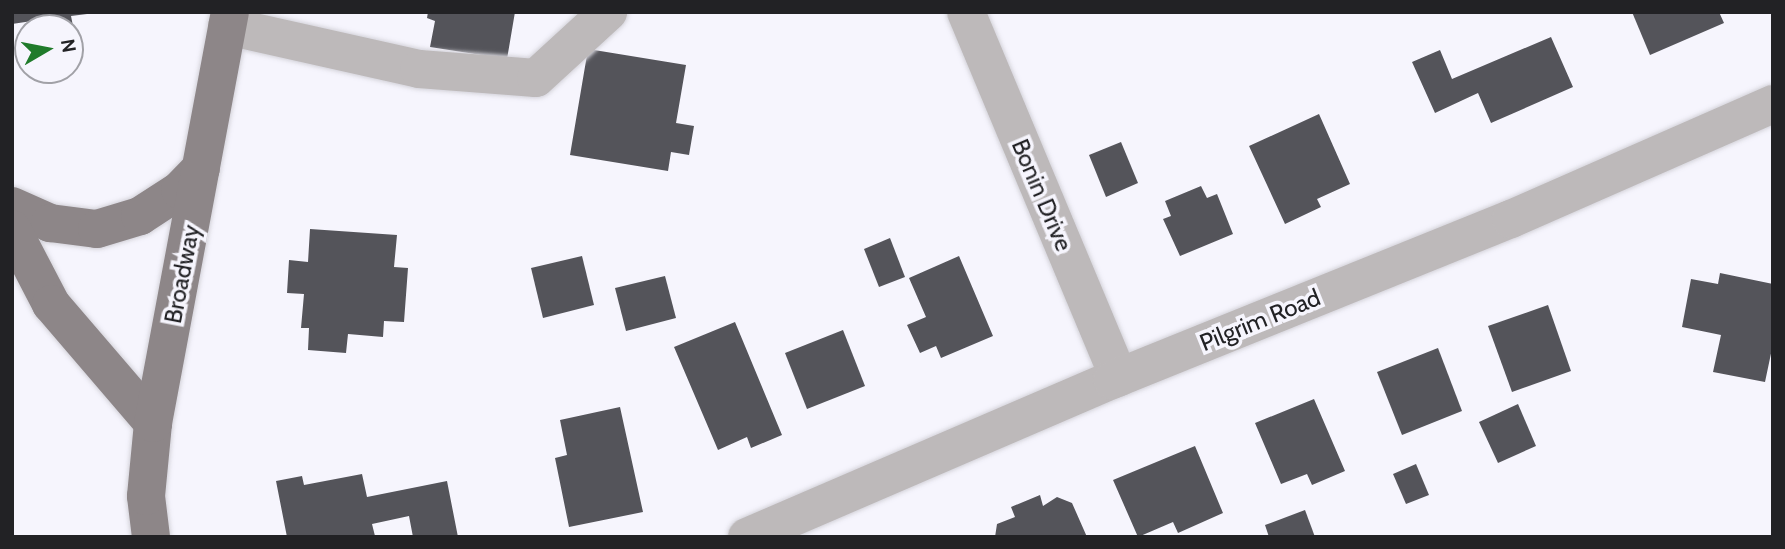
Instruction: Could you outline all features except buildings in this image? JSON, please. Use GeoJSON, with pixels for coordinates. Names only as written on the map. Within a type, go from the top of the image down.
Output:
{"type":"FeatureCollection","features":[{"type":"Feature","properties":{"kind":"main road","name":"Broadway"},"geometry":{"type":"LineString","coordinates":[[151,537],[146,496],[153,423],[229,19]]}},
{"type":"Feature","properties":{"kind":"main road"},"geometry":{"type":"LineString","coordinates":[[12,206],[50,223],[97,229],[147,212],[180,190],[201,168]]}},
{"type":"Feature","properties":{"kind":"main road"},"geometry":{"type":"LineString","coordinates":[[12,229],[51,304],[153,423]]}},
{"type":"Feature","properties":{"kind":"street"},"geometry":{"type":"LineString","coordinates":[[229,19],[418,69],[536,78],[608,12]]}},
{"type":"Feature","properties":{"kind":"street","name":"Bonin Drive"},"geometry":{"type":"LineString","coordinates":[[965,12],[1119,377]]}},
{"type":"Feature","properties":{"kind":"street","name":"Pilgrim Road"},"geometry":{"type":"LineString","coordinates":[[747,537],[1119,377],[1511,219],[1773,104]]}}]}
